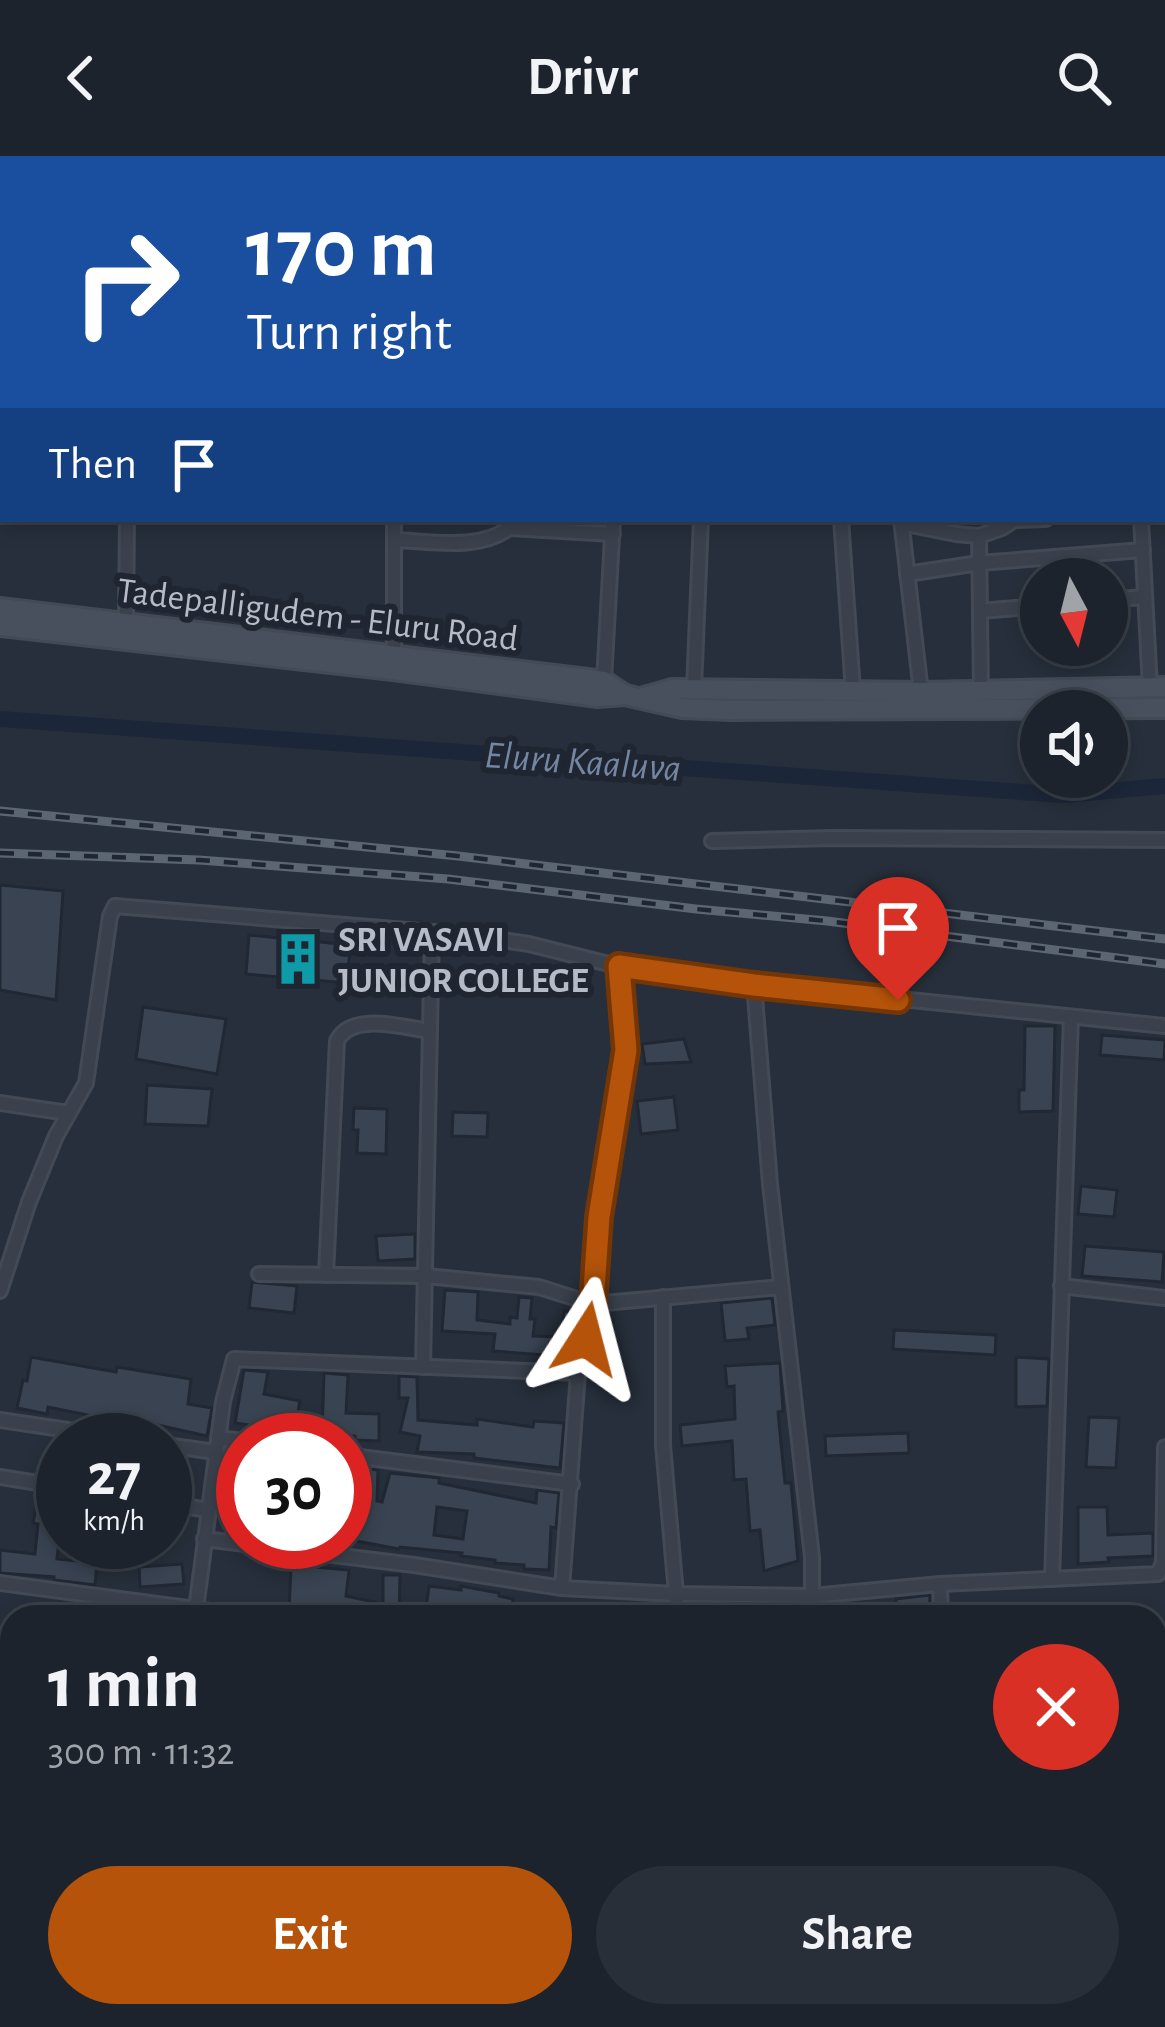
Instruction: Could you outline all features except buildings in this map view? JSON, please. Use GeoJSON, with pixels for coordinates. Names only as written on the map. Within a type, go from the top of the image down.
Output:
{"type":"FeatureCollection","features":[{"type":"Feature","properties":{"kind":"main road","name":"Tadepalligudem - Eluru Road"},"geometry":{"type":"LineString","coordinates":[[0,608],[604,681],[640,699],[671,689],[694,688],[921,692],[1158,687]]}},
{"type":"Feature","properties":{"kind":"main road","name":"Tadepalligudem - Eluru Road"},"geometry":{"type":"LineString","coordinates":[[0,626],[640,699],[682,708],[1165,708]]}},
{"type":"Feature","properties":{"kind":"street"},"geometry":{"type":"LineString","coordinates":[[126,622],[127,522]]}},
{"type":"Feature","properties":{"kind":"street"},"geometry":{"type":"LineString","coordinates":[[394,522],[394,654]]}},
{"type":"Feature","properties":{"kind":"street"},"geometry":{"type":"LineString","coordinates":[[694,688],[701,522]]}},
{"type":"Feature","properties":{"kind":"street"},"geometry":{"type":"LineString","coordinates":[[841,522],[853,691]]}},
{"type":"Feature","properties":{"kind":"street"},"geometry":{"type":"LineString","coordinates":[[901,522],[921,692]]}},
{"type":"Feature","properties":{"kind":"street"},"geometry":{"type":"LineString","coordinates":[[905,522],[979,536],[1011,522]]}},
{"type":"Feature","properties":{"kind":"street"},"geometry":{"type":"LineString","coordinates":[[1142,522],[1145,597],[1158,687]]}},
{"type":"Feature","properties":{"kind":"street"},"geometry":{"type":"LineString","coordinates":[[394,540],[476,541],[499,536],[509,524],[613,526],[604,681]]}},
{"type":"Feature","properties":{"kind":"street"},"geometry":{"type":"LineString","coordinates":[[979,536],[981,691]]}},
{"type":"Feature","properties":{"kind":"street"},"geometry":{"type":"LineString","coordinates":[[907,574],[1143,550]]}},
{"type":"Feature","properties":{"kind":"street"},"geometry":{"type":"LineString","coordinates":[[1128,598],[1145,597]]}},
{"type":"Feature","properties":{"kind":"street"},"geometry":{"type":"LineString","coordinates":[[980,611],[1020,608]]}},
{"type":"Feature","properties":{"kind":"street"},"geometry":{"type":"LineString","coordinates":[[712,841],[1165,840]]}},
{"type":"Feature","properties":{"kind":"street"},"geometry":{"type":"LineString","coordinates":[[0,1291],[56,1136],[86,1083],[115,906],[432,932],[529,944],[619,966],[754,985],[1165,1026]]}},
{"type":"Feature","properties":{"kind":"street"},"geometry":{"type":"LineString","coordinates":[[423,1367],[432,932]]}},
{"type":"Feature","properties":{"kind":"street"},"geometry":{"type":"LineString","coordinates":[[562,1588],[578,1373],[593,1304],[599,1217],[626,1050],[619,966]]}},
{"type":"Feature","properties":{"kind":"street"},"geometry":{"type":"LineString","coordinates":[[754,985],[781,1287],[812,1557],[812,1605]]}},
{"type":"Feature","properties":{"kind":"street"},"geometry":{"type":"LineString","coordinates":[[1052,1579],[1071,1018]]}},
{"type":"Feature","properties":{"kind":"street"},"geometry":{"type":"LineString","coordinates":[[326,1275],[337,1041],[342,1030],[352,1025],[428,1030]]}},
{"type":"Feature","properties":{"kind":"street"},"geometry":{"type":"LineString","coordinates":[[0,1103],[68,1113]]}},
{"type":"Feature","properties":{"kind":"street"},"geometry":{"type":"LineString","coordinates":[[259,1274],[426,1276],[539,1287],[593,1304],[781,1287]]}},
{"type":"Feature","properties":{"kind":"street"},"geometry":{"type":"LineString","coordinates":[[1061,1286],[1165,1298]]}},
{"type":"Feature","properties":{"kind":"street"},"geometry":{"type":"LineString","coordinates":[[663,1297],[663,1445],[677,1605]]}},
{"type":"Feature","properties":{"kind":"street"},"geometry":{"type":"LineString","coordinates":[[223,1413],[234,1359],[578,1373]]}},
{"type":"Feature","properties":{"kind":"street"},"geometry":{"type":"LineString","coordinates":[[0,1420],[36,1425]]}},
{"type":"Feature","properties":{"kind":"street"},"geometry":{"type":"LineString","coordinates":[[204,1539],[562,1588],[676,1594],[812,1596],[940,1584],[1158,1574],[1163,1563],[1165,1447]]}},
{"type":"Feature","properties":{"kind":"street"},"geometry":{"type":"LineString","coordinates":[[197,1605],[216,1452]]}},
{"type":"Feature","properties":{"kind":"street"},"geometry":{"type":"LineString","coordinates":[[372,1458],[572,1484]]}},
{"type":"Feature","properties":{"kind":"street"},"geometry":{"type":"LineString","coordinates":[[0,1477],[36,1482]]}},
{"type":"Feature","properties":{"kind":"street"},"geometry":{"type":"LineString","coordinates":[[192,1507],[208,1510]]}},
{"type":"Feature","properties":{"kind":"street"},"geometry":{"type":"LineString","coordinates":[[0,1583],[149,1605]]}},
{"type":"Feature","properties":{"kind":"street"},"geometry":{"type":"LineString","coordinates":[[940,1584],[941,1605]]}},
{"type":"Feature","properties":{"kind":"waterway","name":"Eluru Kaaluva"},"geometry":{"type":"LineString","coordinates":[[0,719],[1063,795],[1165,786]]}},
{"type":"Feature","properties":{"kind":"railway"},"geometry":{"type":"LineString","coordinates":[[0,811],[458,856],[1165,939]]}},
{"type":"Feature","properties":{"kind":"railway"},"geometry":{"type":"LineString","coordinates":[[0,853],[199,860],[448,879],[1165,964]]}},
{"type":"Feature","properties":{"kind":"place","name":"SRI VASAVI JUNIOR COLLEGE"},"geometry":{"type":"Point","coordinates":[298,959]}},
{"type":"Feature","properties":{"kind":"route"},"geometry":{"type":"LineString","coordinates":[[586,1339],[599,1217],[626,1050],[619,966],[898,1000]]}}]}
